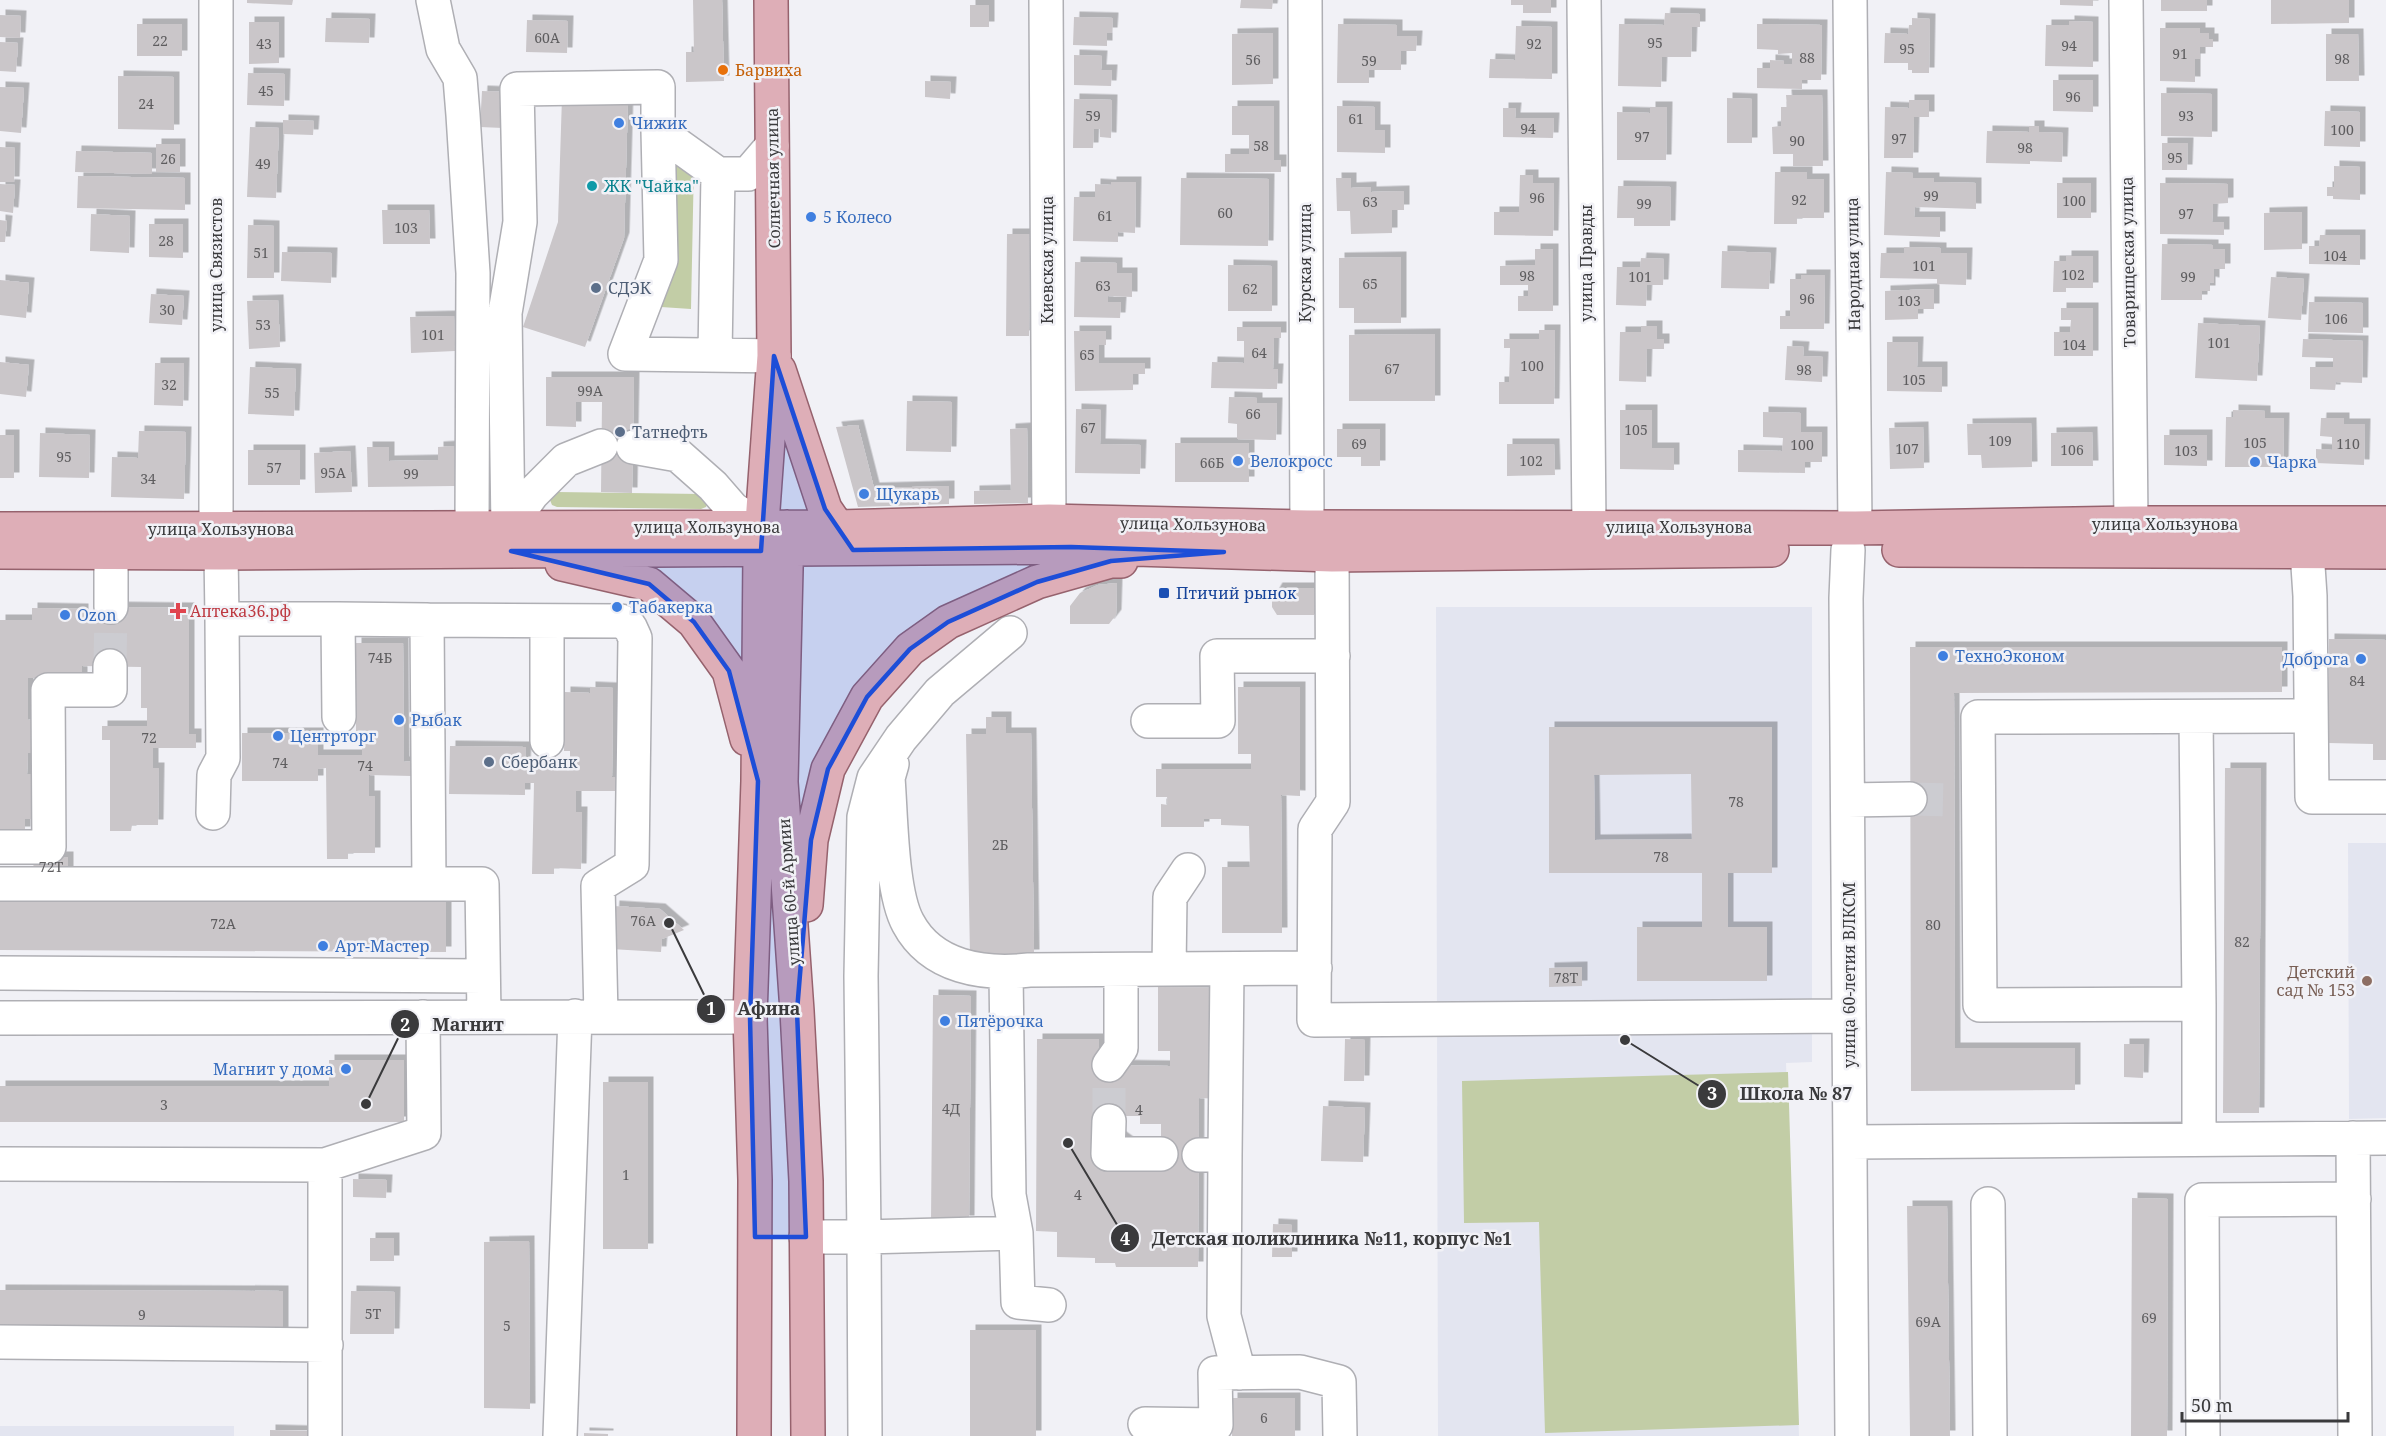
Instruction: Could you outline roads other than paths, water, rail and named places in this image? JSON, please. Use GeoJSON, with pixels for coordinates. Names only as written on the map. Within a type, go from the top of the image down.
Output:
{"type":"FeatureCollection","features":[{"type":"Feature","properties":{"kind":"main road","name":"Солнечная улица"},"geometry":{"type":"LineString","coordinates":[[771,0],[774,539]]}},
{"type":"Feature","properties":{"kind":"main road","name":"Солнечная улица"},"geometry":{"type":"LineString","coordinates":[[774,356],[825,509],[846,539]]}},
{"type":"Feature","properties":{"kind":"main road","name":"улица Хользунова"},"geometry":{"type":"LineString","coordinates":[[846,539],[1049,521],[1307,527],[1589,527],[1852,539],[2386,552]]}},
{"type":"Feature","properties":{"kind":"main road","name":"улица Хользунова"},"geometry":{"type":"LineString","coordinates":[[0,529],[219,541],[846,539],[1332,555],[1852,539],[2131,523],[2386,524]]}},
{"type":"Feature","properties":{"kind":"main road","name":"улица Хользунова"},"geometry":{"type":"LineString","coordinates":[[0,552],[111,553],[219,541],[472,528],[509,540]]}},
{"type":"Feature","properties":{"kind":"main road","name":"улица 60-й Армии"},"geometry":{"type":"LineString","coordinates":[[754,1436],[755,1237],[750,1017],[758,781],[774,539]]}},
{"type":"Feature","properties":{"kind":"main road","name":"улица 60-й Армии"},"geometry":{"type":"LineString","coordinates":[[774,539],[781,782],[806,1181],[808,1436]]}},
{"type":"Feature","properties":{"kind":"main road"},"geometry":{"type":"LineString","coordinates":[[509,540],[649,584],[694,622],[729,671],[758,781]]}},
{"type":"Feature","properties":{"kind":"main road"},"geometry":{"type":"LineString","coordinates":[[797,1011],[811,840],[828,769],[867,697],[910,649],[948,622],[1037,582],[1111,561],[1224,552]]}},
{"type":"Feature","properties":{"kind":"main road"},"geometry":{"type":"LineString","coordinates":[[755,1237],[806,1237]]}},
{"type":"Feature","properties":{"kind":"street","name":"улица Связистов"},"geometry":{"type":"LineString","coordinates":[[213,813],[214,776],[223,758],[219,541],[216,0]]}},
{"type":"Feature","properties":{"kind":"street"},"geometry":{"type":"LineString","coordinates":[[433,0],[443,49],[460,78],[472,273],[472,528]]}},
{"type":"Feature","properties":{"kind":"street","name":"Киевская улица"},"geometry":{"type":"LineString","coordinates":[[1046,0],[1049,521]]}},
{"type":"Feature","properties":{"kind":"street","name":"Курская улица"},"geometry":{"type":"LineString","coordinates":[[1305,0],[1307,527]]}},
{"type":"Feature","properties":{"kind":"street","name":"улица Правды"},"geometry":{"type":"LineString","coordinates":[[1584,0],[1589,527]]}},
{"type":"Feature","properties":{"kind":"street","name":"Народная улица"},"geometry":{"type":"LineString","coordinates":[[1850,0],[1852,539]]}},
{"type":"Feature","properties":{"kind":"street","name":"Товарищеская улица"},"geometry":{"type":"LineString","coordinates":[[2126,0],[2131,523]]}},
{"type":"Feature","properties":{"kind":"street"},"geometry":{"type":"LineString","coordinates":[[509,540],[505,313],[520,222],[517,89],[658,87],[661,260],[625,354],[774,356]]}},
{"type":"Feature","properties":{"kind":"street"},"geometry":{"type":"LineString","coordinates":[[658,131],[718,174],[748,174],[772,146]]}},
{"type":"Feature","properties":{"kind":"street"},"geometry":{"type":"LineString","coordinates":[[715,355],[718,174]]}},
{"type":"Feature","properties":{"kind":"street"},"geometry":{"type":"LineString","coordinates":[[509,540],[532,494],[566,460],[617,446],[678,455],[713,486],[733,509],[774,539]]}},
{"type":"Feature","properties":{"kind":"street","name":"улица 60-летия ВЛКСМ"},"geometry":{"type":"LineString","coordinates":[[1852,539],[1846,598],[1852,1436]]}},
{"type":"Feature","properties":{"kind":"street"},"geometry":{"type":"LineString","coordinates":[[2307,551],[2323,596],[2311,716],[2312,797],[2386,797]]}},
{"type":"Feature","properties":{"kind":"street"},"geometry":{"type":"LineString","coordinates":[[111,553],[111,607]]}},
{"type":"Feature","properties":{"kind":"street"},"geometry":{"type":"LineString","coordinates":[[1332,555],[1333,802],[1315,829],[1314,1020],[1849,1017]]}},
{"type":"Feature","properties":{"kind":"street"},"geometry":{"type":"LineString","coordinates":[[222,619],[621,621],[630,627],[635,638],[632,865],[598,886],[560,1436]]}},
{"type":"Feature","properties":{"kind":"street"},"geometry":{"type":"LineString","coordinates":[[338,620],[339,717]]}},
{"type":"Feature","properties":{"kind":"street"},"geometry":{"type":"LineString","coordinates":[[427,620],[429,884]]}},
{"type":"Feature","properties":{"kind":"street"},"geometry":{"type":"LineString","coordinates":[[547,621],[547,741]]}},
{"type":"Feature","properties":{"kind":"street"},"geometry":{"type":"LineString","coordinates":[[865,1436],[861,976],[864,817],[874,778],[901,738],[940,692],[1010,633]]}},
{"type":"Feature","properties":{"kind":"street"},"geometry":{"type":"LineString","coordinates":[[1148,721],[1218,721],[1217,656],[1333,656]]}},
{"type":"Feature","properties":{"kind":"street"},"geometry":{"type":"LineString","coordinates":[[0,847],[49,847],[48,690],[110,690],[110,666]]}},
{"type":"Feature","properties":{"kind":"street"},"geometry":{"type":"LineString","coordinates":[[2199,1004],[1980,1005],[1967,800],[1978,717],[2311,716]]}},
{"type":"Feature","properties":{"kind":"street"},"geometry":{"type":"LineString","coordinates":[[2196,717],[2199,1139]]}},
{"type":"Feature","properties":{"kind":"street"},"geometry":{"type":"LineString","coordinates":[[901,738],[888,778],[898,894],[908,923],[921,942],[943,959],[976,970],[1006,973],[1029,970],[1315,968]]}},
{"type":"Feature","properties":{"kind":"street"},"geometry":{"type":"LineString","coordinates":[[1848,800],[1910,799]]}},
{"type":"Feature","properties":{"kind":"street"},"geometry":{"type":"LineString","coordinates":[[1169,969],[1170,897],[1188,870]]}},
{"type":"Feature","properties":{"kind":"street"},"geometry":{"type":"LineString","coordinates":[[0,884],[482,884],[484,1016]]}},
{"type":"Feature","properties":{"kind":"street"},"geometry":{"type":"LineString","coordinates":[[1227,969],[1212,1155],[1224,1316],[1239,1373]]}},
{"type":"Feature","properties":{"kind":"street"},"geometry":{"type":"LineString","coordinates":[[1109,1065],[1121,1048],[1121,970]]}},
{"type":"Feature","properties":{"kind":"street"},"geometry":{"type":"LineString","coordinates":[[0,973],[483,976]]}},
{"type":"Feature","properties":{"kind":"street"},"geometry":{"type":"LineString","coordinates":[[1006,973],[1009,1195],[1016,1233],[1018,1302],[1049,1305]]}},
{"type":"Feature","properties":{"kind":"street"},"geometry":{"type":"LineString","coordinates":[[0,1164],[325,1165],[423,1133],[423,1017]]}},
{"type":"Feature","properties":{"kind":"street"},"geometry":{"type":"LineString","coordinates":[[0,1018],[750,1017]]}},
{"type":"Feature","properties":{"kind":"street"},"geometry":{"type":"LineString","coordinates":[[1108,1121],[1108,1154],[1161,1154]]}},
{"type":"Feature","properties":{"kind":"street"},"geometry":{"type":"LineString","coordinates":[[2354,1138],[2355,1436]]}},
{"type":"Feature","properties":{"kind":"street"},"geometry":{"type":"LineString","coordinates":[[1850,1142],[2386,1138]]}},
{"type":"Feature","properties":{"kind":"street"},"geometry":{"type":"LineString","coordinates":[[325,1165],[325,1436]]}},
{"type":"Feature","properties":{"kind":"street"},"geometry":{"type":"LineString","coordinates":[[2203,1436],[2202,1200],[2354,1199]]}},
{"type":"Feature","properties":{"kind":"street"},"geometry":{"type":"LineString","coordinates":[[1988,1204],[1990,1436]]}},
{"type":"Feature","properties":{"kind":"street"},"geometry":{"type":"LineString","coordinates":[[806,1237],[1016,1233]]}},
{"type":"Feature","properties":{"kind":"street"},"geometry":{"type":"LineString","coordinates":[[0,1342],[326,1345]]}},
{"type":"Feature","properties":{"kind":"street"},"geometry":{"type":"LineString","coordinates":[[1144,1424],[1216,1425],[1215,1373],[1300,1372],[1339,1382],[1340,1436]]}},
{"type":"Feature","properties":{"kind":"tunnel"},"geometry":{"type":"LineString","coordinates":[[110,666],[111,607]]}},
{"type":"Feature","properties":{"kind":"tunnel"},"geometry":{"type":"LineString","coordinates":[[1910,799],[1954,800]]}},
{"type":"Feature","properties":{"kind":"tunnel"},"geometry":{"type":"LineString","coordinates":[[1109,1065],[1109,1121]]}},
{"type":"Feature","properties":{"kind":"place","name":"Барвиха"},"geometry":{"type":"Point","coordinates":[723,70]}},
{"type":"Feature","properties":{"kind":"place","name":"Чижик"},"geometry":{"type":"Point","coordinates":[619,123]}},
{"type":"Feature","properties":{"kind":"place","name":"ЖК \"Чайка\""},"geometry":{"type":"Point","coordinates":[592,186]}},
{"type":"Feature","properties":{"kind":"place","name":"5 Колесо"},"geometry":{"type":"Point","coordinates":[811,217]}},
{"type":"Feature","properties":{"kind":"place","name":"СДЭК"},"geometry":{"type":"Point","coordinates":[596,288]}},
{"type":"Feature","properties":{"kind":"place","name":"Татнефть"},"geometry":{"type":"Point","coordinates":[620,432]}},
{"type":"Feature","properties":{"kind":"place","name":"Велокросс"},"geometry":{"type":"Point","coordinates":[1238,461]}},
{"type":"Feature","properties":{"kind":"place","name":"Чарка"},"geometry":{"type":"Point","coordinates":[2255,462]}},
{"type":"Feature","properties":{"kind":"place","name":"Щукарь"},"geometry":{"type":"Point","coordinates":[864,494]}},
{"type":"Feature","properties":{"kind":"place","name":"Птичий рынок"},"geometry":{"type":"Point","coordinates":[1164,593]}},
{"type":"Feature","properties":{"kind":"place","name":"Табакерка"},"geometry":{"type":"Point","coordinates":[617,607]}},
{"type":"Feature","properties":{"kind":"place","name":"Аптека36.рф"},"geometry":{"type":"Point","coordinates":[178,611]}},
{"type":"Feature","properties":{"kind":"place","name":"Ozon"},"geometry":{"type":"Point","coordinates":[65,615]}},
{"type":"Feature","properties":{"kind":"place","name":"ТехноЭконом"},"geometry":{"type":"Point","coordinates":[1943,656]}},
{"type":"Feature","properties":{"kind":"place","name":"Доброга"},"geometry":{"type":"Point","coordinates":[2361,659]}},
{"type":"Feature","properties":{"kind":"place","name":"Рыбак"},"geometry":{"type":"Point","coordinates":[399,720]}},
{"type":"Feature","properties":{"kind":"place","name":"Центрторг"},"geometry":{"type":"Point","coordinates":[278,736]}},
{"type":"Feature","properties":{"kind":"place","name":"Сбербанк"},"geometry":{"type":"Point","coordinates":[489,762]}},
{"type":"Feature","properties":{"kind":"place","name":"Афина"},"geometry":{"type":"Point","coordinates":[669,923]}},
{"type":"Feature","properties":{"kind":"place","name":"Арт-Мастер"},"geometry":{"type":"Point","coordinates":[323,946]}},
{"type":"Feature","properties":{"kind":"place","name":"Детский сад № 153"},"geometry":{"type":"Point","coordinates":[2367,981]}},
{"type":"Feature","properties":{"kind":"place","name":"Пятёрочка"},"geometry":{"type":"Point","coordinates":[945,1021]}},
{"type":"Feature","properties":{"kind":"place","name":"Школа № 87"},"geometry":{"type":"Point","coordinates":[1625,1040]}},
{"type":"Feature","properties":{"kind":"place","name":"Магнит у дома"},"geometry":{"type":"Point","coordinates":[346,1069]}},
{"type":"Feature","properties":{"kind":"place","name":"Магнит"},"geometry":{"type":"Point","coordinates":[366,1104]}},
{"type":"Feature","properties":{"kind":"place","name":"Детская поликлиника №11, корпус №1"},"geometry":{"type":"Point","coordinates":[1068,1143]}}]}
